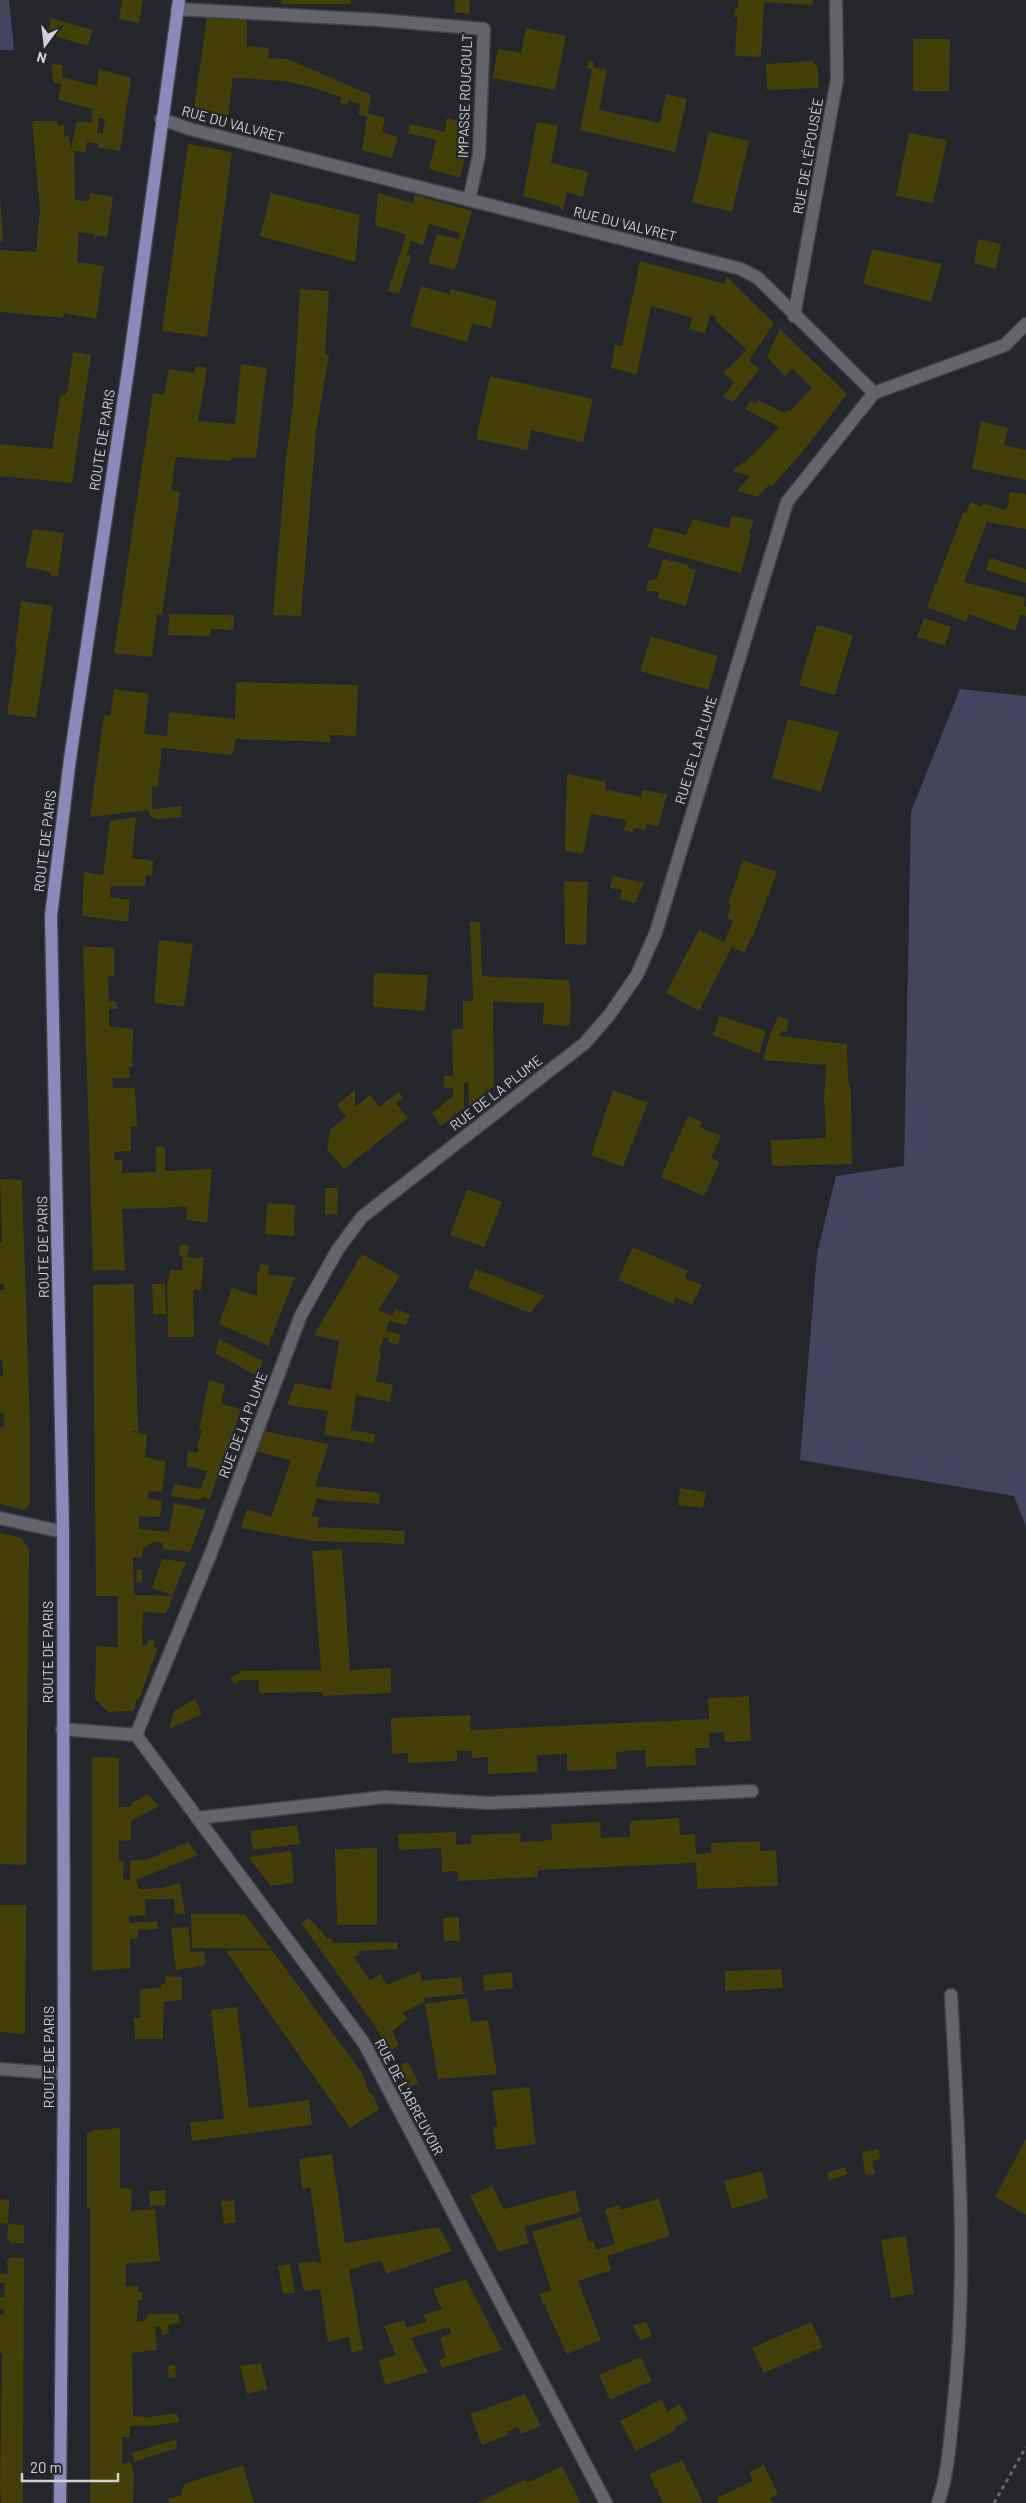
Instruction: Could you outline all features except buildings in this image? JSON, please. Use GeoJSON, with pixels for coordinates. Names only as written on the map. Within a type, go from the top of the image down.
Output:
{"type":"FeatureCollection","features":[{"type":"Feature","properties":{"kind":"main road","name":"ROUTE DE PARIS"},"geometry":{"type":"LineString","coordinates":[[60,2503],[64,2074],[63,1532],[51,916],[70,759],[129,364],[178,4]]}},
{"type":"Feature","properties":{"kind":"street","name":"RUE DE L'ÉPOUSÉE"},"geometry":{"type":"LineString","coordinates":[[794,316],[837,79],[836,0]]}},
{"type":"Feature","properties":{"kind":"street","name":"IMPASSE ROUCOULT"},"geometry":{"type":"LineString","coordinates":[[178,4],[484,29],[479,155],[469,200]]}},
{"type":"Feature","properties":{"kind":"street","name":"RUE DU VALVRET"},"geometry":{"type":"LineString","coordinates":[[161,119],[190,129],[741,269],[758,278],[794,316],[874,393]]}},
{"type":"Feature","properties":{"kind":"street"},"geometry":{"type":"LineString","coordinates":[[874,393],[1005,345],[1026,324]]}},
{"type":"Feature","properties":{"kind":"street","name":"RUE DE LA PLUME"},"geometry":{"type":"LineString","coordinates":[[136,1735],[209,1558],[301,1315],[338,1250],[362,1217],[585,1043],[610,1014],[637,975],[656,932],[787,502],[874,393]]}},
{"type":"Feature","properties":{"kind":"street"},"geometry":{"type":"LineString","coordinates":[[0,1518],[63,1532]]}},
{"type":"Feature","properties":{"kind":"street"},"geometry":{"type":"LineString","coordinates":[[62,1729],[136,1735]]}},
{"type":"Feature","properties":{"kind":"street","name":"RUE DE L'ABREUVOIR"},"geometry":{"type":"LineString","coordinates":[[136,1735],[364,2043],[606,2503]]}},
{"type":"Feature","properties":{"kind":"street"},"geometry":{"type":"LineString","coordinates":[[197,1818],[385,1797],[489,1803],[752,1791]]}},
{"type":"Feature","properties":{"kind":"street"},"geometry":{"type":"LineString","coordinates":[[938,2503],[948,2455],[961,2336],[961,2185],[951,1995]]}},
{"type":"Feature","properties":{"kind":"street"},"geometry":{"type":"LineString","coordinates":[[0,2069],[64,2074]]}},
{"type":"Feature","properties":{"kind":"path"},"geometry":{"type":"LineString","coordinates":[[994,2503],[1026,2447]]}},
{"type":"Feature","properties":{"kind":"shaded area"},"geometry":{"type":"Polygon","coordinates":[[[0,0],[9,0],[14,50],[0,50],[0,0]]]}},
{"type":"Feature","properties":{"kind":"shaded area"},"geometry":{"type":"Polygon","coordinates":[[[960,689],[1026,696],[1026,1527],[1014,1496],[800,1460],[817,1254],[836,1176],[904,1166],[911,812],[960,689]]]}}]}
